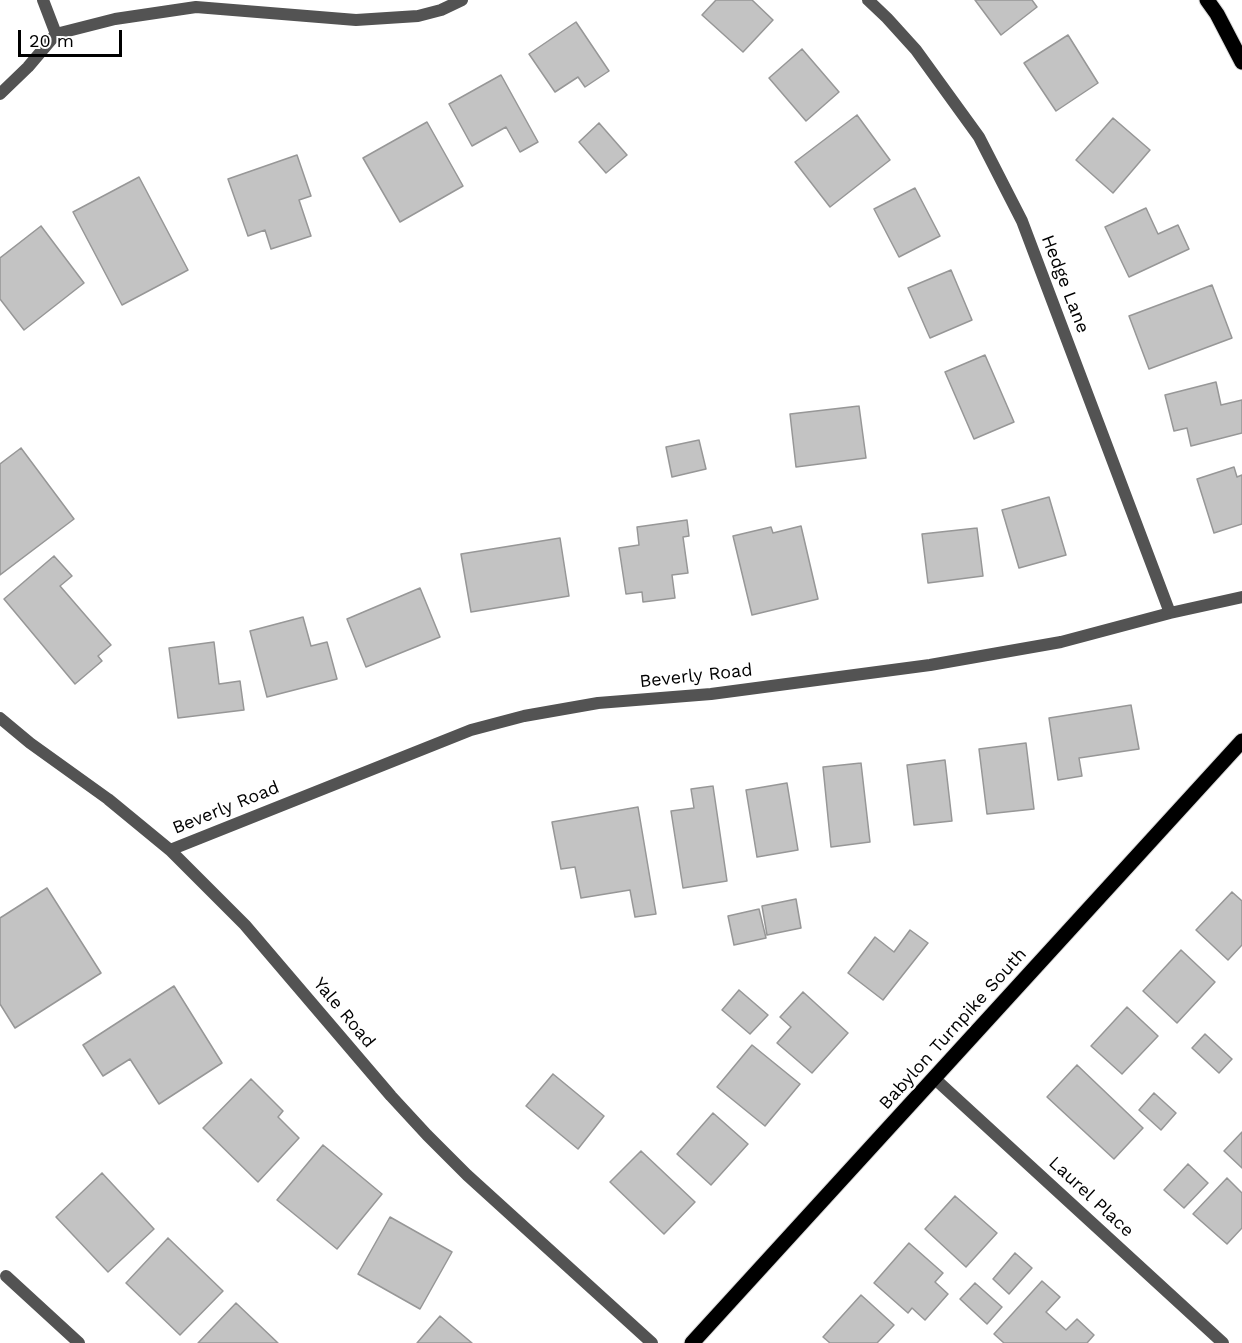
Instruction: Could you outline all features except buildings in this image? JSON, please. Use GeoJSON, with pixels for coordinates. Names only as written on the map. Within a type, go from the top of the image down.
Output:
{"type":"FeatureCollection","features":[{"type":"Feature","properties":{"kind":"main road"},"geometry":{"type":"LineString","coordinates":[[1207,0],[1242,62]]}},
{"type":"Feature","properties":{"kind":"main road","name":"Babylon Turnpike South"},"geometry":{"type":"LineString","coordinates":[[692,1343],[1242,741]]}},
{"type":"Feature","properties":{"kind":"street"},"geometry":{"type":"LineString","coordinates":[[43,0],[56,34]]}},
{"type":"Feature","properties":{"kind":"street"},"geometry":{"type":"LineString","coordinates":[[0,94],[28,67],[56,34],[115,18],[196,7],[356,20],[418,16],[441,10],[462,0]]}},
{"type":"Feature","properties":{"kind":"street","name":"Hedge Lane"},"geometry":{"type":"LineString","coordinates":[[868,0],[916,50],[979,137],[1022,221],[1170,613]]}},
{"type":"Feature","properties":{"kind":"street","name":"Beverly Road"},"geometry":{"type":"LineString","coordinates":[[170,850],[471,730],[524,716],[598,703],[711,694],[930,665],[1061,642],[1170,613],[1242,597]]}},
{"type":"Feature","properties":{"kind":"street","name":"Yale Road"},"geometry":{"type":"LineString","coordinates":[[0,718],[30,743],[108,799],[170,850],[245,925],[427,1135],[476,1183],[652,1343]]}},
{"type":"Feature","properties":{"kind":"street","name":"Laurel Place"},"geometry":{"type":"LineString","coordinates":[[934,1078],[1223,1343]]}},
{"type":"Feature","properties":{"kind":"street"},"geometry":{"type":"LineString","coordinates":[[6,1276],[79,1343]]}}]}
